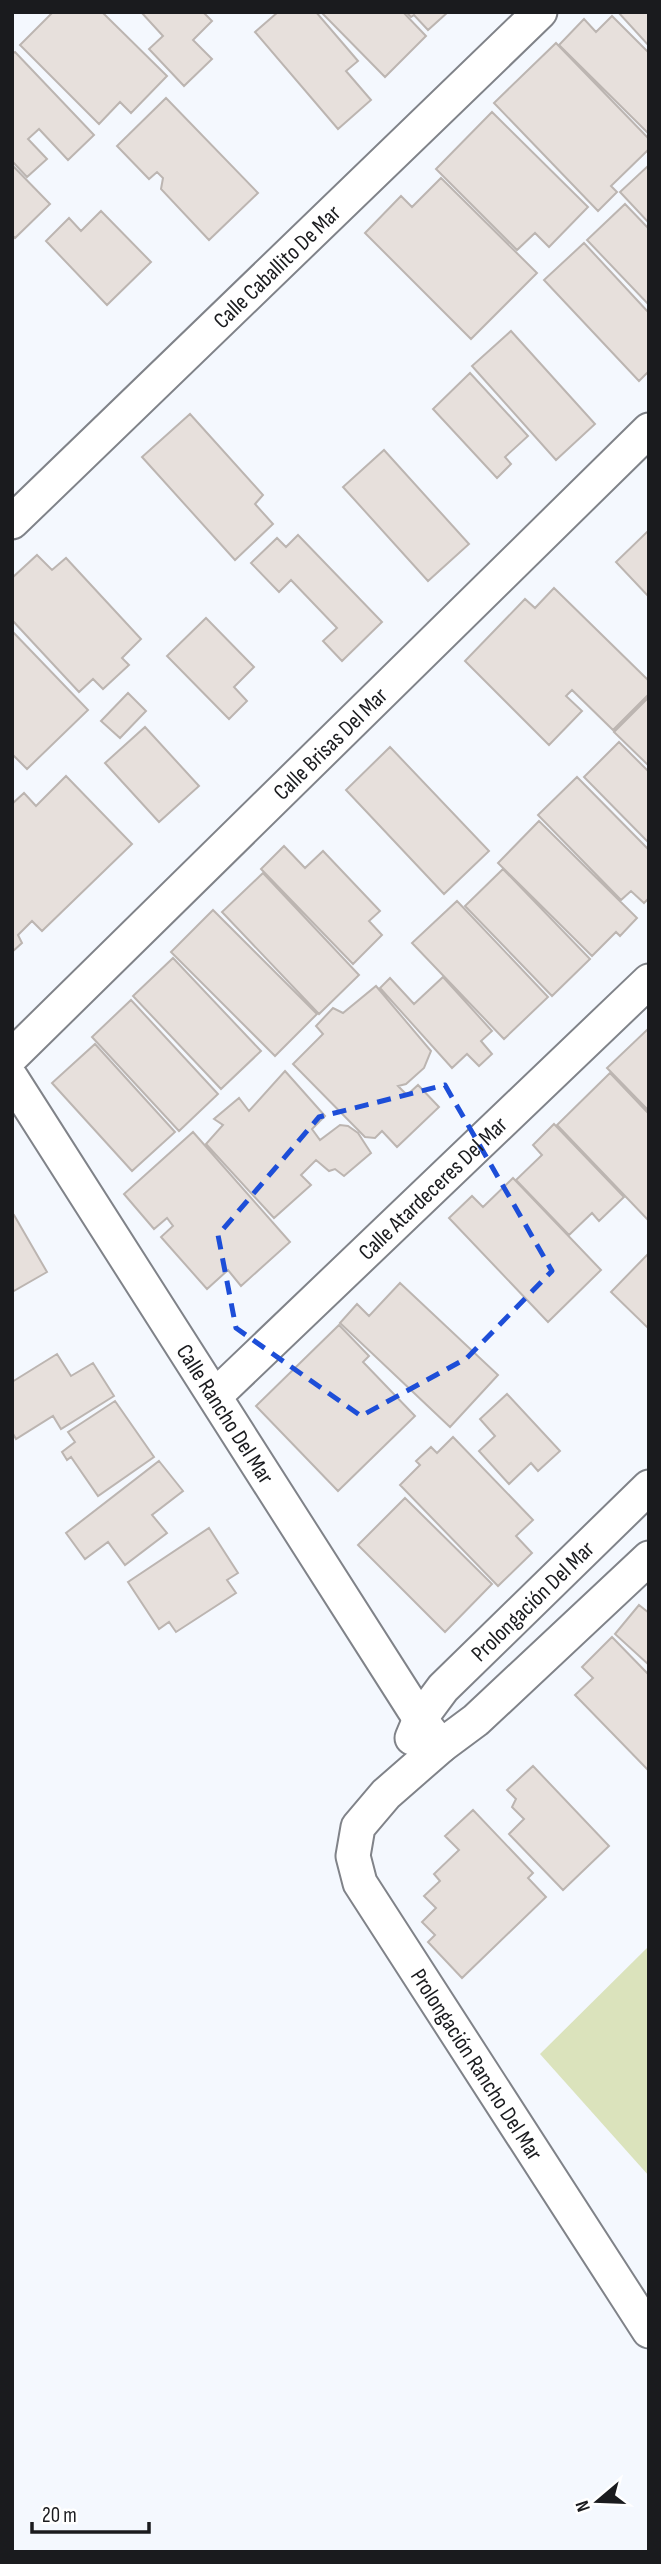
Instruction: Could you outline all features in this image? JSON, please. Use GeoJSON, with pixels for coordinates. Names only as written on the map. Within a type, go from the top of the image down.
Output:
{"type":"FeatureCollection","features":[{"type":"Feature","properties":{"kind":"street","name":"Calle Caballito De Mar"},"geometry":{"type":"LineString","coordinates":[[12,522],[540,12]]}},
{"type":"Feature","properties":{"kind":"street","name":"Calle Brisas Del Mar"},"geometry":{"type":"LineString","coordinates":[[12,1056],[649,430]]}},
{"type":"Feature","properties":{"kind":"street","name":"Calle Atardeceres Del Mar"},"geometry":{"type":"LineString","coordinates":[[215,1396],[649,981]]}},
{"type":"Feature","properties":{"kind":"street","name":"Calle Rancho Del Mar"},"geometry":{"type":"LineString","coordinates":[[12,1079],[420,1719],[441,1746]]}},
{"type":"Feature","properties":{"kind":"street","name":"Prolongación Del Mar"},"geometry":{"type":"LineString","coordinates":[[420,1719],[443,1688],[649,1487]]}},
{"type":"Feature","properties":{"kind":"street","name":"Prolongación Del Mar"},"geometry":{"type":"LineString","coordinates":[[441,1746],[476,1720],[649,1558]]}},
{"type":"Feature","properties":{"kind":"street","name":"Prolongación Rancho Del Mar"},"geometry":{"type":"LineString","coordinates":[[386,1794],[420,1719]]}},
{"type":"Feature","properties":{"kind":"street","name":"Prolongación Rancho Del Mar"},"geometry":{"type":"LineString","coordinates":[[441,1746],[386,1794],[358,1827],[353,1856],[360,1883],[649,2331]]}},
{"type":"Feature","properties":{"kind":"highlighted area"},"geometry":{"type":"Polygon","coordinates":[[[445,1085],[552,1271],[467,1358],[361,1416],[236,1328],[218,1235],[319,1117],[445,1085]]]}},
{"type":"Feature","properties":{"kind":"green space"},"geometry":{"type":"Polygon","coordinates":[[[649,1946],[649,2176],[540,2054],[649,1946]]]}},
{"type":"Feature","properties":{"kind":"building"},"geometry":{"type":"Polygon","coordinates":[[[53,12],[102,12],[167,76],[131,113],[120,102],[99,124],[20,45],[53,12]]]}},
{"type":"Feature","properties":{"kind":"building"},"geometry":{"type":"Polygon","coordinates":[[[141,12],[203,12],[212,21],[193,40],[212,59],[184,86],[149,49],[163,36],[141,12]]]}},
{"type":"Feature","properties":{"kind":"building"},"geometry":{"type":"Polygon","coordinates":[[[278,12],[316,12],[358,61],[346,71],[371,100],[338,129],[255,32],[278,12]]]}},
{"type":"Feature","properties":{"kind":"building"},"geometry":{"type":"Polygon","coordinates":[[[321,12],[403,12],[426,36],[385,77],[321,12]]]}},
{"type":"Feature","properties":{"kind":"building"},"geometry":{"type":"Polygon","coordinates":[[[406,12],[448,12],[428,30],[414,15],[411,17],[406,12]]]}},
{"type":"Feature","properties":{"kind":"building"},"geometry":{"type":"Polygon","coordinates":[[[618,12],[649,12],[649,46],[618,12]]]}},
{"type":"Feature","properties":{"kind":"building"},"geometry":{"type":"Polygon","coordinates":[[[612,16],[649,53],[649,134],[559,45],[584,19],[596,32],[612,16]]]}},
{"type":"Feature","properties":{"kind":"building"},"geometry":{"type":"Polygon","coordinates":[[[556,43],[649,139],[649,149],[611,186],[617,192],[598,211],[494,103],[556,43]]]}},
{"type":"Feature","properties":{"kind":"building"},"geometry":{"type":"Polygon","coordinates":[[[15,52],[94,135],[68,160],[39,129],[28,139],[47,159],[27,177],[12,161],[12,54],[15,52]]]}},
{"type":"Feature","properties":{"kind":"building"},"geometry":{"type":"Polygon","coordinates":[[[166,98],[258,193],[209,240],[161,189],[163,178],[157,172],[149,179],[117,146],[166,98]]]}},
{"type":"Feature","properties":{"kind":"building"},"geometry":{"type":"Polygon","coordinates":[[[492,112],[588,207],[549,247],[535,233],[517,250],[436,169],[492,112]]]}},
{"type":"Feature","properties":{"kind":"building"},"geometry":{"type":"Polygon","coordinates":[[[12,165],[50,204],[15,238],[12,235],[12,165]]]}},
{"type":"Feature","properties":{"kind":"building"},"geometry":{"type":"Polygon","coordinates":[[[649,165],[649,223],[620,192],[649,165]]]}},
{"type":"Feature","properties":{"kind":"building"},"geometry":{"type":"Polygon","coordinates":[[[441,178],[537,273],[471,339],[365,233],[401,196],[412,207],[441,178]]]}},
{"type":"Feature","properties":{"kind":"building"},"geometry":{"type":"Polygon","coordinates":[[[625,204],[649,229],[649,305],[587,240],[625,204]]]}},
{"type":"Feature","properties":{"kind":"building"},"geometry":{"type":"Polygon","coordinates":[[[101,211],[151,262],[107,305],[46,241],[69,218],[81,231],[101,211]]]}},
{"type":"Feature","properties":{"kind":"building"},"geometry":{"type":"Polygon","coordinates":[[[584,243],[649,313],[649,371],[639,381],[544,280],[584,243]]]}},
{"type":"Feature","properties":{"kind":"building"},"geometry":{"type":"Polygon","coordinates":[[[511,331],[595,424],[556,460],[472,366],[511,331]]]}},
{"type":"Feature","properties":{"kind":"building"},"geometry":{"type":"Polygon","coordinates":[[[470,373],[528,436],[505,457],[511,464],[497,478],[433,409],[470,373]]]}},
{"type":"Feature","properties":{"kind":"building"},"geometry":{"type":"Polygon","coordinates":[[[190,414],[263,495],[255,504],[273,524],[235,560],[142,457],[190,414]]]}},
{"type":"Feature","properties":{"kind":"building"},"geometry":{"type":"Polygon","coordinates":[[[384,450],[469,544],[428,581],[343,487],[384,450]]]}},
{"type":"Feature","properties":{"kind":"building"},"geometry":{"type":"Polygon","coordinates":[[[649,530],[649,597],[616,562],[649,530]]]}},
{"type":"Feature","properties":{"kind":"building"},"geometry":{"type":"Polygon","coordinates":[[[298,535],[382,622],[342,661],[323,641],[337,628],[291,580],[279,592],[251,563],[277,538],[286,547],[298,535]]]}},
{"type":"Feature","properties":{"kind":"building"},"geometry":{"type":"Polygon","coordinates":[[[37,555],[52,570],[66,558],[141,639],[122,658],[129,665],[103,689],[93,679],[79,692],[12,620],[12,578],[37,555]]]}},
{"type":"Feature","properties":{"kind":"building"},"geometry":{"type":"Polygon","coordinates":[[[554,588],[649,681],[649,694],[613,730],[572,690],[566,696],[582,711],[549,745],[465,661],[525,599],[535,608],[554,588]]]}},
{"type":"Feature","properties":{"kind":"building"},"geometry":{"type":"Polygon","coordinates":[[[206,618],[254,667],[234,687],[247,701],[229,719],[167,656],[206,618]]]}},
{"type":"Feature","properties":{"kind":"building"},"geometry":{"type":"Polygon","coordinates":[[[12,631],[88,710],[27,769],[12,754],[12,631]]]}},
{"type":"Feature","properties":{"kind":"building"},"geometry":{"type":"Polygon","coordinates":[[[128,693],[146,711],[120,738],[101,721],[128,693]]]}},
{"type":"Feature","properties":{"kind":"building"},"geometry":{"type":"Polygon","coordinates":[[[649,697],[649,766],[614,732],[649,697]]]}},
{"type":"Feature","properties":{"kind":"building"},"geometry":{"type":"Polygon","coordinates":[[[145,727],[199,786],[159,822],[105,763],[145,727]]]}},
{"type":"Feature","properties":{"kind":"building"},"geometry":{"type":"Polygon","coordinates":[[[619,742],[649,772],[649,843],[584,777],[619,742]]]}},
{"type":"Feature","properties":{"kind":"building"},"geometry":{"type":"Polygon","coordinates":[[[390,747],[489,851],[444,894],[346,790],[390,747]]]}},
{"type":"Feature","properties":{"kind":"building"},"geometry":{"type":"Polygon","coordinates":[[[66,776],[132,844],[42,931],[32,921],[18,935],[22,943],[12,952],[12,804],[24,793],[36,806],[66,776]]]}},
{"type":"Feature","properties":{"kind":"building"},"geometry":{"type":"Polygon","coordinates":[[[577,777],[649,850],[649,898],[644,903],[631,891],[621,900],[538,815],[577,777]]]}},
{"type":"Feature","properties":{"kind":"building"},"geometry":{"type":"Polygon","coordinates":[[[539,821],[637,918],[620,936],[616,932],[592,956],[498,863],[539,821]]]}},
{"type":"Feature","properties":{"kind":"building"},"geometry":{"type":"Polygon","coordinates":[[[284,846],[305,868],[323,851],[380,911],[369,921],[382,935],[353,964],[261,869],[284,846]]]}},
{"type":"Feature","properties":{"kind":"building"},"geometry":{"type":"Polygon","coordinates":[[[503,869],[590,959],[552,996],[465,906],[503,869]]]}},
{"type":"Feature","properties":{"kind":"building"},"geometry":{"type":"Polygon","coordinates":[[[263,873],[359,975],[319,1014],[222,912],[263,873]]]}},
{"type":"Feature","properties":{"kind":"building"},"geometry":{"type":"Polygon","coordinates":[[[457,901],[548,997],[504,1039],[412,943],[457,901]]]}},
{"type":"Feature","properties":{"kind":"building"},"geometry":{"type":"Polygon","coordinates":[[[213,910],[317,1014],[275,1056],[171,952],[213,910]]]}},
{"type":"Feature","properties":{"kind":"building"},"geometry":{"type":"Polygon","coordinates":[[[173,958],[261,1051],[221,1089],[133,996],[173,958]]]}},
{"type":"Feature","properties":{"kind":"building"},"geometry":{"type":"Polygon","coordinates":[[[443,977],[492,1031],[481,1041],[492,1054],[479,1066],[467,1054],[452,1068],[380,988],[390,978],[414,1004],[443,977]]]}},
{"type":"Feature","properties":{"kind":"building"},"geometry":{"type":"Polygon","coordinates":[[[376,986],[431,1051],[424,1068],[406,1084],[398,1086],[407,1095],[418,1085],[439,1107],[397,1147],[382,1131],[375,1138],[365,1137],[293,1064],[323,1034],[316,1026],[333,1008],[343,1013],[376,986]]]}},
{"type":"Feature","properties":{"kind":"building"},"geometry":{"type":"Polygon","coordinates":[[[131,1000],[218,1094],[179,1131],[92,1037],[131,1000]]]}},
{"type":"Feature","properties":{"kind":"building"},"geometry":{"type":"Polygon","coordinates":[[[649,1028],[649,1111],[607,1068],[649,1028]]]}},
{"type":"Feature","properties":{"kind":"building"},"geometry":{"type":"Polygon","coordinates":[[[95,1044],[175,1132],[132,1171],[52,1083],[95,1044]]]}},
{"type":"Feature","properties":{"kind":"building"},"geometry":{"type":"Polygon","coordinates":[[[285,1071],[325,1116],[312,1129],[320,1140],[340,1125],[348,1126],[358,1133],[371,1153],[344,1176],[335,1169],[329,1171],[316,1160],[301,1175],[311,1185],[274,1218],[206,1144],[223,1125],[214,1119],[239,1098],[249,1111],[285,1071]]]}},
{"type":"Feature","properties":{"kind":"building"},"geometry":{"type":"Polygon","coordinates":[[[610,1073],[649,1114],[649,1221],[557,1125],[610,1073]]]}},
{"type":"Feature","properties":{"kind":"building"},"geometry":{"type":"Polygon","coordinates":[[[554,1124],[624,1197],[599,1221],[592,1213],[569,1235],[516,1180],[542,1155],[533,1145],[554,1124]]]}},
{"type":"Feature","properties":{"kind":"building"},"geometry":{"type":"Polygon","coordinates":[[[193,1132],[290,1242],[241,1286],[228,1270],[207,1289],[161,1237],[173,1226],[167,1218],[154,1229],[124,1194],[193,1132]]]}},
{"type":"Feature","properties":{"kind":"building"},"geometry":{"type":"Polygon","coordinates":[[[513,1178],[601,1270],[548,1322],[449,1218],[472,1196],[483,1207],[513,1178]]]}},
{"type":"Feature","properties":{"kind":"building"},"geometry":{"type":"Polygon","coordinates":[[[14,1215],[47,1272],[12,1292],[12,1216],[14,1215]]]}},
{"type":"Feature","properties":{"kind":"building"},"geometry":{"type":"Polygon","coordinates":[[[649,1253],[649,1329],[611,1292],[649,1253]]]}},
{"type":"Feature","properties":{"kind":"building"},"geometry":{"type":"Polygon","coordinates":[[[400,1283],[498,1375],[450,1427],[340,1323],[357,1304],[369,1316],[400,1283]]]}},
{"type":"Feature","properties":{"kind":"building"},"geometry":{"type":"Polygon","coordinates":[[[339,1325],[369,1356],[363,1362],[415,1416],[338,1491],[256,1406],[339,1325]]]}},
{"type":"Feature","properties":{"kind":"building"},"geometry":{"type":"Polygon","coordinates":[[[57,1354],[71,1376],[93,1363],[114,1396],[61,1429],[53,1416],[16,1439],[12,1432],[12,1382],[57,1354]]]}},
{"type":"Feature","properties":{"kind":"building"},"geometry":{"type":"Polygon","coordinates":[[[507,1394],[560,1451],[538,1471],[531,1463],[509,1484],[479,1451],[495,1436],[480,1419],[507,1394]]]}},
{"type":"Feature","properties":{"kind":"building"},"geometry":{"type":"Polygon","coordinates":[[[115,1401],[154,1457],[98,1496],[71,1457],[67,1460],[62,1452],[75,1442],[68,1432],[115,1401]]]}},
{"type":"Feature","properties":{"kind":"building"},"geometry":{"type":"Polygon","coordinates":[[[453,1437],[533,1520],[516,1536],[532,1553],[498,1586],[400,1485],[420,1465],[416,1461],[431,1447],[437,1453],[453,1437]]]}},
{"type":"Feature","properties":{"kind":"building"},"geometry":{"type":"Polygon","coordinates":[[[159,1461],[183,1491],[152,1515],[167,1533],[125,1565],[108,1542],[85,1559],[66,1533],[159,1461]]]}},
{"type":"Feature","properties":{"kind":"building"},"geometry":{"type":"Polygon","coordinates":[[[405,1498],[492,1584],[445,1632],[358,1545],[405,1498]]]}},
{"type":"Feature","properties":{"kind":"building"},"geometry":{"type":"Polygon","coordinates":[[[209,1528],[238,1573],[227,1580],[236,1593],[176,1632],[169,1622],[159,1629],[128,1582],[209,1528]]]}},
{"type":"Feature","properties":{"kind":"building"},"geometry":{"type":"Polygon","coordinates":[[[639,1605],[649,1613],[649,1665],[615,1634],[639,1605]]]}},
{"type":"Feature","properties":{"kind":"building"},"geometry":{"type":"Polygon","coordinates":[[[612,1637],[649,1675],[649,1771],[575,1695],[593,1678],[582,1667],[612,1637]]]}},
{"type":"Feature","properties":{"kind":"building"},"geometry":{"type":"Polygon","coordinates":[[[533,1766],[609,1846],[563,1890],[509,1834],[524,1819],[512,1807],[516,1799],[507,1790],[533,1766]]]}},
{"type":"Feature","properties":{"kind":"building"},"geometry":{"type":"Polygon","coordinates":[[[473,1810],[533,1873],[528,1878],[546,1897],[462,1978],[428,1942],[435,1935],[422,1922],[436,1908],[424,1896],[440,1881],[434,1874],[459,1850],[445,1836],[473,1810]]]}}]}
